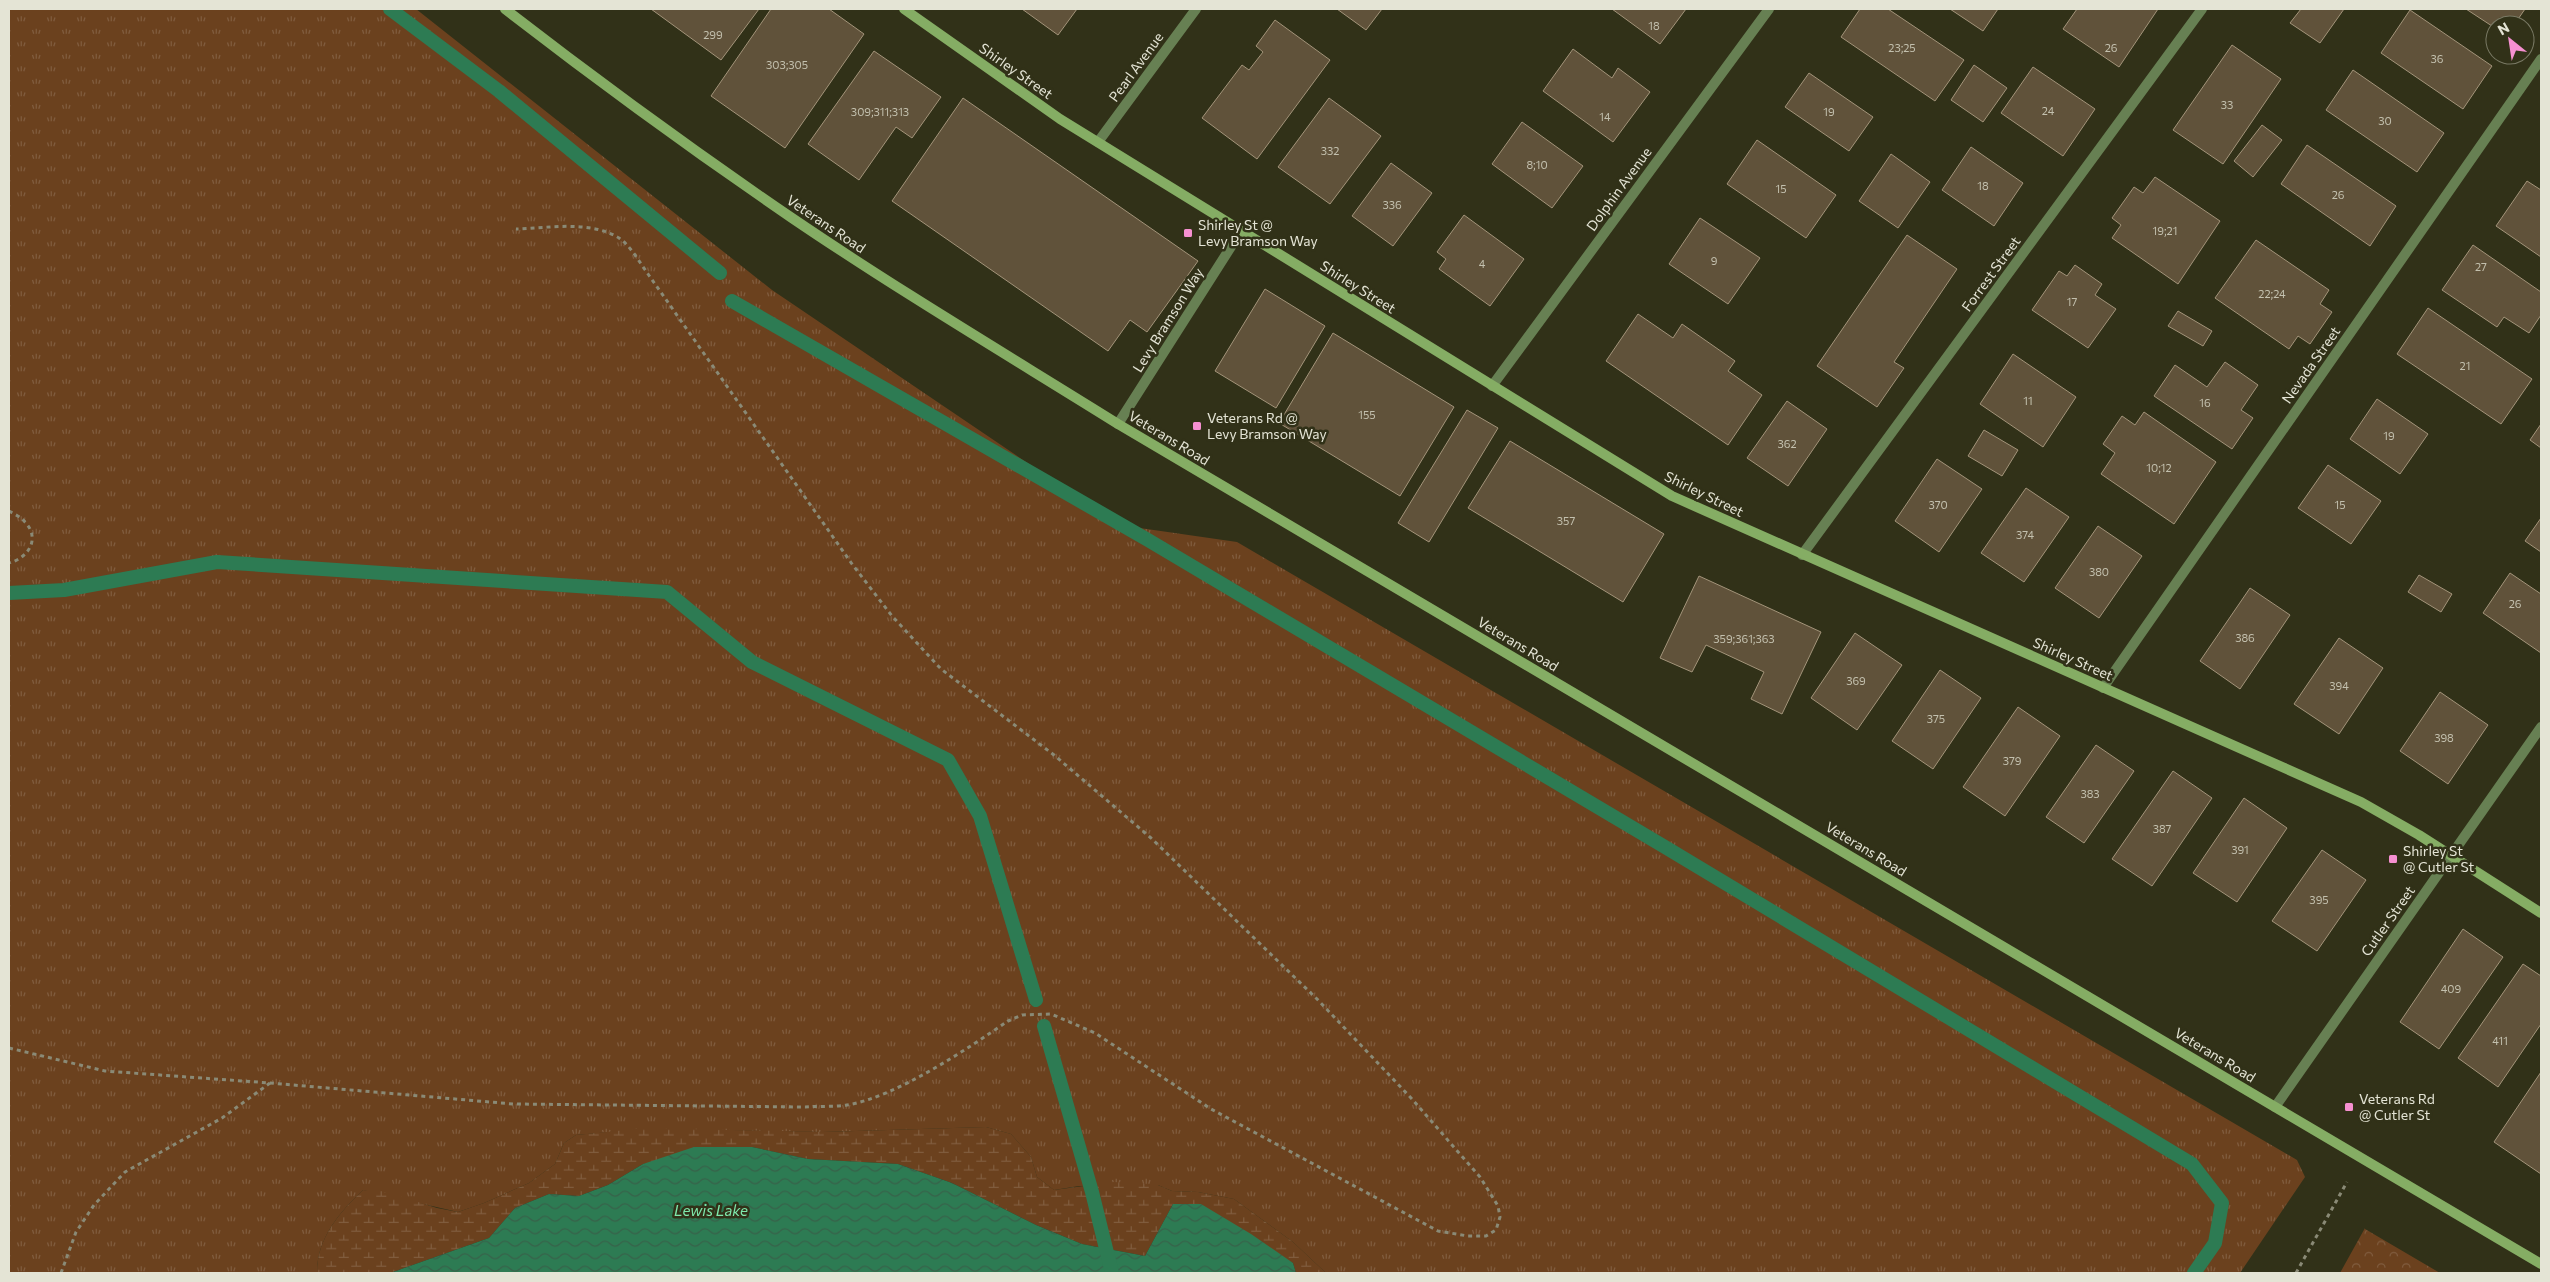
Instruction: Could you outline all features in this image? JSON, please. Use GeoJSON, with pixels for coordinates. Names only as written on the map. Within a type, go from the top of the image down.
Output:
{"type":"FeatureCollection","features":[{"type":"Feature","properties":{"kind":"main road","name":"Veterans Road"},"geometry":{"type":"LineString","coordinates":[[504,9],[628,102],[792,218],[889,282],[1118,424],[2541,1264]]}},
{"type":"Feature","properties":{"kind":"main road","name":"Shirley Street"},"geometry":{"type":"LineString","coordinates":[[904,9],[1026,96],[1098,142],[1672,496],[2361,802],[2451,855],[2541,913]]}},
{"type":"Feature","properties":{"kind":"street","name":"Pearl Avenue"},"geometry":{"type":"LineString","coordinates":[[1098,142],[1196,9]]}},
{"type":"Feature","properties":{"kind":"street","name":"Dolphin Avenue"},"geometry":{"type":"LineString","coordinates":[[1492,386],[1769,9]]}},
{"type":"Feature","properties":{"kind":"street","name":"Forrest Street"},"geometry":{"type":"LineString","coordinates":[[1802,555],[2202,9]]}},
{"type":"Feature","properties":{"kind":"street","name":"Nevada Street"},"geometry":{"type":"LineString","coordinates":[[2103,688],[2541,59]]}},
{"type":"Feature","properties":{"kind":"street","name":"Levy Bramson Way"},"geometry":{"type":"LineString","coordinates":[[1118,424],[1241,231]]}},
{"type":"Feature","properties":{"kind":"street","name":"Cutler Street"},"geometry":{"type":"LineString","coordinates":[[2275,1107],[2541,727]]}},
{"type":"Feature","properties":{"kind":"path"},"geometry":{"type":"LineString","coordinates":[[9,1048],[104,1071],[512,1104],[805,1107],[848,1105],[881,1095],[907,1083],[1008,1021],[1022,1015],[1051,1014],[1095,1033],[1211,1109],[1438,1231],[1468,1236],[1486,1236],[1496,1230],[1500,1217],[1493,1195],[1480,1177],[1412,1099],[1317,999],[1151,838],[1054,755],[941,669],[892,616],[852,564],[648,274],[620,239],[598,229],[571,227],[516,229]]}},
{"type":"Feature","properties":{"kind":"path"},"geometry":{"type":"LineString","coordinates":[[9,511],[25,522],[33,535],[31,546],[26,554],[9,562]]}},
{"type":"Feature","properties":{"kind":"path"},"geometry":{"type":"LineString","coordinates":[[61,1273],[76,1232],[94,1205],[125,1172],[222,1118],[270,1083]]}},
{"type":"Feature","properties":{"kind":"path"},"geometry":{"type":"LineString","coordinates":[[2296,1273],[2361,1158]]}},
{"type":"Feature","properties":{"kind":"green space"},"geometry":{"type":"Polygon","coordinates":[[[9,9],[416,9],[772,290],[1119,525],[1237,542],[2297,1160],[2305,1177],[2240,1273],[1326,1273],[1293,1242],[1234,1199],[1198,1192],[1172,1191],[1158,1185],[1079,1186],[1054,1190],[1037,1177],[1031,1157],[1011,1134],[986,1127],[823,1132],[713,1130],[610,1132],[576,1135],[564,1143],[555,1164],[529,1183],[458,1212],[363,1190],[338,1217],[325,1237],[318,1260],[317,1273],[9,1273],[9,9]]]}},
{"type":"Feature","properties":{"kind":"green space"},"geometry":{"type":"Polygon","coordinates":[[[986,1127],[1011,1134],[1031,1157],[1037,1177],[1054,1190],[1114,1182],[1158,1185],[1172,1191],[1198,1192],[1234,1199],[1293,1242],[1326,1273],[1296,1273],[1293,1263],[1173,1204],[1145,1256],[1082,1244],[1036,1225],[952,1183],[898,1164],[808,1159],[752,1147],[643,1164],[608,1185],[579,1196],[549,1194],[515,1208],[489,1238],[390,1273],[317,1273],[318,1260],[325,1237],[338,1217],[363,1190],[389,1193],[437,1208],[458,1212],[529,1183],[555,1164],[564,1143],[576,1135],[646,1128],[823,1132],[986,1127]]]}},
{"type":"Feature","properties":{"kind":"green space"},"geometry":{"type":"Polygon","coordinates":[[[2365,1229],[2440,1273],[2340,1273],[2365,1229]]]}},
{"type":"Feature","properties":{"kind":"water","name":"Lewis Lake"},"geometry":{"type":"Polygon","coordinates":[[[694,1147],[752,1147],[808,1159],[898,1164],[952,1183],[1036,1225],[1082,1244],[1145,1256],[1173,1204],[1201,1204],[1251,1234],[1293,1263],[1296,1273],[390,1273],[489,1238],[515,1208],[549,1194],[579,1196],[608,1185],[643,1164],[694,1147]]]}},
{"type":"Feature","properties":{"kind":"building"},"geometry":{"type":"Polygon","coordinates":[[[651,9],[759,9],[721,60],[651,9]]]}},
{"type":"Feature","properties":{"kind":"building"},"geometry":{"type":"Polygon","coordinates":[[[771,9],[829,9],[864,34],[785,148],[711,96],[771,9]]]}},
{"type":"Feature","properties":{"kind":"building"},"geometry":{"type":"Polygon","coordinates":[[[1022,9],[1077,9],[1058,35],[1022,9]]]}},
{"type":"Feature","properties":{"kind":"building"},"geometry":{"type":"Polygon","coordinates":[[[1337,9],[1382,9],[1366,30],[1337,9]]]}},
{"type":"Feature","properties":{"kind":"building"},"geometry":{"type":"Polygon","coordinates":[[[1612,9],[1686,9],[1660,44],[1612,9]]]}},
{"type":"Feature","properties":{"kind":"building"},"geometry":{"type":"Polygon","coordinates":[[[1860,9],[1888,9],[1964,60],[1935,101],[1841,37],[1860,9]]]}},
{"type":"Feature","properties":{"kind":"building"},"geometry":{"type":"Polygon","coordinates":[[[1950,9],[1998,9],[1983,31],[1950,9]]]}},
{"type":"Feature","properties":{"kind":"building"},"geometry":{"type":"Polygon","coordinates":[[[2077,9],[2158,9],[2119,67],[2063,29],[2077,9]]]}},
{"type":"Feature","properties":{"kind":"building"},"geometry":{"type":"Polygon","coordinates":[[[2301,9],[2344,9],[2320,43],[2290,23],[2301,9]]]}},
{"type":"Feature","properties":{"kind":"building"},"geometry":{"type":"Polygon","coordinates":[[[2466,9],[2525,9],[2521,15],[2485,15],[2485,21],[2466,9]]]}},
{"type":"Feature","properties":{"kind":"building"},"geometry":{"type":"Polygon","coordinates":[[[2410,10],[2485,61],[2485,65],[2492,66],[2463,109],[2381,53],[2410,10]]]}},
{"type":"Feature","properties":{"kind":"building"},"geometry":{"type":"Polygon","coordinates":[[[1275,20],[1330,60],[1257,159],[1202,118],[1242,65],[1249,70],[1263,52],[1256,46],[1275,20]]]}},
{"type":"Feature","properties":{"kind":"building"},"geometry":{"type":"Polygon","coordinates":[[[2232,45],[2281,79],[2223,164],[2173,130],[2232,45]]]}},
{"type":"Feature","properties":{"kind":"building"},"geometry":{"type":"Polygon","coordinates":[[[1573,49],[1612,78],[1618,68],[1650,92],[1613,142],[1543,91],[1573,49]]]}},
{"type":"Feature","properties":{"kind":"building"},"geometry":{"type":"Polygon","coordinates":[[[874,51],[941,97],[912,138],[896,127],[859,180],[808,144],[874,51]]]}},
{"type":"Feature","properties":{"kind":"building"},"geometry":{"type":"Polygon","coordinates":[[[1974,65],[2007,88],[1983,122],[1951,100],[1974,65]]]}},
{"type":"Feature","properties":{"kind":"building"},"geometry":{"type":"Polygon","coordinates":[[[2033,67],[2095,109],[2063,156],[2001,113],[2033,67]]]}},
{"type":"Feature","properties":{"kind":"building"},"geometry":{"type":"Polygon","coordinates":[[[2353,70],[2444,133],[2417,172],[2326,110],[2353,70]]]}},
{"type":"Feature","properties":{"kind":"building"},"geometry":{"type":"Polygon","coordinates":[[[1809,73],[1873,117],[1849,151],[1785,107],[1809,73]]]}},
{"type":"Feature","properties":{"kind":"building"},"geometry":{"type":"Polygon","coordinates":[[[963,98],[1198,261],[1147,332],[1130,320],[1108,351],[892,201],[963,98]]]}},
{"type":"Feature","properties":{"kind":"building"},"geometry":{"type":"Polygon","coordinates":[[[1329,98],[1381,136],[1330,204],[1278,167],[1329,98]]]}},
{"type":"Feature","properties":{"kind":"building"},"geometry":{"type":"Polygon","coordinates":[[[1522,122],[1583,166],[1552,208],[1492,164],[1522,122]]]}},
{"type":"Feature","properties":{"kind":"building"},"geometry":{"type":"Polygon","coordinates":[[[2262,125],[2282,140],[2253,177],[2234,161],[2262,125]]]}},
{"type":"Feature","properties":{"kind":"building"},"geometry":{"type":"Polygon","coordinates":[[[1757,140],[1836,195],[1806,238],[1727,184],[1757,140]]]}},
{"type":"Feature","properties":{"kind":"building"},"geometry":{"type":"Polygon","coordinates":[[[2307,145],[2396,206],[2370,246],[2281,184],[2307,145]]]}},
{"type":"Feature","properties":{"kind":"building"},"geometry":{"type":"Polygon","coordinates":[[[1971,147],[2023,183],[1994,226],[1942,190],[1971,147]]]}},
{"type":"Feature","properties":{"kind":"building"},"geometry":{"type":"Polygon","coordinates":[[[1891,154],[1930,182],[1898,228],[1859,201],[1891,154]]]}},
{"type":"Feature","properties":{"kind":"building"},"geometry":{"type":"Polygon","coordinates":[[[1391,163],[1432,193],[1393,246],[1352,216],[1391,163]]]}},
{"type":"Feature","properties":{"kind":"building"},"geometry":{"type":"Polygon","coordinates":[[[2155,177],[2220,221],[2178,284],[2112,238],[2121,225],[2112,218],[2134,187],[2143,193],[2155,177]]]}},
{"type":"Feature","properties":{"kind":"building"},"geometry":{"type":"Polygon","coordinates":[[[2527,181],[2541,190],[2541,257],[2496,226],[2527,181]]]}},
{"type":"Feature","properties":{"kind":"building"},"geometry":{"type":"Polygon","coordinates":[[[1464,215],[1524,259],[1490,306],[1439,269],[1446,259],[1437,252],[1464,215]]]}},
{"type":"Feature","properties":{"kind":"building"},"geometry":{"type":"Polygon","coordinates":[[[1700,218],[1760,258],[1728,304],[1669,264],[1700,218]]]}},
{"type":"Feature","properties":{"kind":"building"},"geometry":{"type":"Polygon","coordinates":[[[1907,235],[1957,269],[1894,362],[1904,368],[1877,407],[1817,366],[1907,235]]]}},
{"type":"Feature","properties":{"kind":"building"},"geometry":{"type":"Polygon","coordinates":[[[2256,240],[2329,290],[2320,304],[2332,312],[2310,344],[2298,336],[2289,349],[2215,298],[2256,240]]]}},
{"type":"Feature","properties":{"kind":"building"},"geometry":{"type":"Polygon","coordinates":[[[2473,245],[2541,292],[2541,315],[2529,333],[2504,317],[2497,327],[2442,290],[2473,245]]]}},
{"type":"Feature","properties":{"kind":"building"},"geometry":{"type":"Polygon","coordinates":[[[2075,265],[2102,284],[2095,295],[2116,309],[2088,348],[2032,310],[2059,271],[2067,276],[2075,265]]]}},
{"type":"Feature","properties":{"kind":"building"},"geometry":{"type":"Polygon","coordinates":[[[1265,289],[1325,326],[1276,408],[1215,371],[1265,289]]]}},
{"type":"Feature","properties":{"kind":"building"},"geometry":{"type":"Polygon","coordinates":[[[2428,308],[2532,379],[2501,424],[2397,354],[2428,308]]]}},
{"type":"Feature","properties":{"kind":"building"},"geometry":{"type":"Polygon","coordinates":[[[2178,311],[2212,331],[2203,346],[2168,326],[2178,311]]]}},
{"type":"Feature","properties":{"kind":"building"},"geometry":{"type":"Polygon","coordinates":[[[1638,314],[1673,338],[1682,324],[1735,361],[1728,371],[1762,395],[1728,445],[1606,361],[1638,314]]]}},
{"type":"Feature","properties":{"kind":"building"},"geometry":{"type":"Polygon","coordinates":[[[1333,333],[1454,407],[1400,496],[1279,423],[1333,333]]]}},
{"type":"Feature","properties":{"kind":"building"},"geometry":{"type":"Polygon","coordinates":[[[2013,354],[2076,397],[2043,447],[1980,404],[2013,354]]]}},
{"type":"Feature","properties":{"kind":"building"},"geometry":{"type":"Polygon","coordinates":[[[2225,362],[2258,385],[2241,410],[2253,418],[2232,449],[2154,396],[2175,365],[2207,387],[2225,362]]]}},
{"type":"Feature","properties":{"kind":"building"},"geometry":{"type":"Polygon","coordinates":[[[2377,399],[2428,434],[2400,474],[2350,439],[2377,399]]]}},
{"type":"Feature","properties":{"kind":"building"},"geometry":{"type":"Polygon","coordinates":[[[1787,401],[1827,429],[1788,486],[1747,458],[1787,401]]]}},
{"type":"Feature","properties":{"kind":"building"},"geometry":{"type":"Polygon","coordinates":[[[1467,410],[1498,428],[1429,542],[1398,523],[1467,410]]]}},
{"type":"Feature","properties":{"kind":"building"},"geometry":{"type":"Polygon","coordinates":[[[2144,412],[2216,462],[2174,524],[2101,474],[2115,453],[2103,444],[2122,416],[2135,425],[2144,412]]]}},
{"type":"Feature","properties":{"kind":"building"},"geometry":{"type":"Polygon","coordinates":[[[2541,424],[2541,448],[2530,440],[2541,424]]]}},
{"type":"Feature","properties":{"kind":"building"},"geometry":{"type":"Polygon","coordinates":[[[1984,430],[2018,450],[2002,476],[1968,456],[1984,430]]]}},
{"type":"Feature","properties":{"kind":"building"},"geometry":{"type":"Polygon","coordinates":[[[1510,441],[1664,534],[1623,602],[1468,508],[1510,441]]]}},
{"type":"Feature","properties":{"kind":"building"},"geometry":{"type":"Polygon","coordinates":[[[1937,459],[1982,489],[1939,552],[1895,521],[1937,459]]]}},
{"type":"Feature","properties":{"kind":"building"},"geometry":{"type":"Polygon","coordinates":[[[2328,465],[2381,501],[2351,544],[2298,508],[2328,465]]]}},
{"type":"Feature","properties":{"kind":"building"},"geometry":{"type":"Polygon","coordinates":[[[2026,488],[2069,517],[2024,582],[1981,553],[2026,488]]]}},
{"type":"Feature","properties":{"kind":"building"},"geometry":{"type":"Polygon","coordinates":[[[2541,518],[2541,552],[2525,541],[2541,518]]]}},
{"type":"Feature","properties":{"kind":"building"},"geometry":{"type":"Polygon","coordinates":[[[2098,526],[2142,556],[2099,618],[2055,588],[2098,526]]]}},
{"type":"Feature","properties":{"kind":"building"},"geometry":{"type":"Polygon","coordinates":[[[2510,573],[2541,594],[2541,653],[2483,613],[2510,573]]]}},
{"type":"Feature","properties":{"kind":"building"},"geometry":{"type":"Polygon","coordinates":[[[2419,575],[2452,594],[2441,612],[2408,592],[2419,575]]]}},
{"type":"Feature","properties":{"kind":"building"},"geometry":{"type":"Polygon","coordinates":[[[1699,576],[1821,632],[1782,714],[1751,699],[1764,672],[1706,645],[1692,672],[1660,658],[1699,576]]]}},
{"type":"Feature","properties":{"kind":"building"},"geometry":{"type":"Polygon","coordinates":[[[2250,588],[2290,615],[2240,689],[2200,661],[2250,588]]]}},
{"type":"Feature","properties":{"kind":"building"},"geometry":{"type":"Polygon","coordinates":[[[1855,633],[1902,665],[1857,730],[1811,698],[1855,633]]]}},
{"type":"Feature","properties":{"kind":"building"},"geometry":{"type":"Polygon","coordinates":[[[2339,638],[2383,668],[2339,734],[2294,704],[2339,638]]]}},
{"type":"Feature","properties":{"kind":"building"},"geometry":{"type":"Polygon","coordinates":[[[1940,670],[1981,698],[1933,769],[1892,741],[1940,670]]]}},
{"type":"Feature","properties":{"kind":"building"},"geometry":{"type":"Polygon","coordinates":[[[2440,692],[2488,725],[2448,784],[2400,751],[2440,692]]]}},
{"type":"Feature","properties":{"kind":"building"},"geometry":{"type":"Polygon","coordinates":[[[2018,707],[2060,736],[2005,816],[1963,787],[2018,707]]]}},
{"type":"Feature","properties":{"kind":"building"},"geometry":{"type":"Polygon","coordinates":[[[2096,745],[2134,771],[2084,843],[2046,817],[2096,745]]]}},
{"type":"Feature","properties":{"kind":"building"},"geometry":{"type":"Polygon","coordinates":[[[2173,771],[2212,798],[2152,886],[2112,859],[2173,771]]]}},
{"type":"Feature","properties":{"kind":"building"},"geometry":{"type":"Polygon","coordinates":[[[2244,798],[2287,828],[2237,902],[2193,873],[2244,798]]]}},
{"type":"Feature","properties":{"kind":"building"},"geometry":{"type":"Polygon","coordinates":[[[2322,850],[2366,880],[2317,951],[2272,921],[2322,850]]]}},
{"type":"Feature","properties":{"kind":"building"},"geometry":{"type":"Polygon","coordinates":[[[2463,929],[2503,957],[2439,1049],[2400,1022],[2463,929]]]}},
{"type":"Feature","properties":{"kind":"building"},"geometry":{"type":"Polygon","coordinates":[[[2523,964],[2541,976],[2541,1024],[2498,1087],[2458,1058],[2523,964]]]}},
{"type":"Feature","properties":{"kind":"building"},"geometry":{"type":"Polygon","coordinates":[[[2541,1072],[2541,1174],[2494,1142],[2541,1072]]]}},
{"type":"Feature","properties":{"kind":"waterway"},"geometry":{"type":"LineString","coordinates":[[390,9],[499,91],[720,273]]}},
{"type":"Feature","properties":{"kind":"waterway"},"geometry":{"type":"LineString","coordinates":[[732,301],[1148,540],[1665,847],[2192,1164],[2222,1203],[2215,1243],[2194,1273]]}},
{"type":"Feature","properties":{"kind":"waterway"},"geometry":{"type":"LineString","coordinates":[[9,593],[64,590],[217,562],[667,592],[752,662],[948,760],[980,816],[1036,1000]]}},
{"type":"Feature","properties":{"kind":"waterway"},"geometry":{"type":"LineString","coordinates":[[1044,1026],[1092,1192],[1112,1273]]}},
{"type":"Feature","properties":{"kind":"place","name":"Shirley St @ Levy Bramson Way"},"geometry":{"type":"Point","coordinates":[1188,233]}},
{"type":"Feature","properties":{"kind":"place","name":"Veterans Rd @ Levy Bramson Way"},"geometry":{"type":"Point","coordinates":[1197,426]}},
{"type":"Feature","properties":{"kind":"place","name":"Shirley St @ Cutler St"},"geometry":{"type":"Point","coordinates":[2393,859]}},
{"type":"Feature","properties":{"kind":"place","name":"Veterans Rd @ Cutler St"},"geometry":{"type":"Point","coordinates":[2349,1107]}}]}
